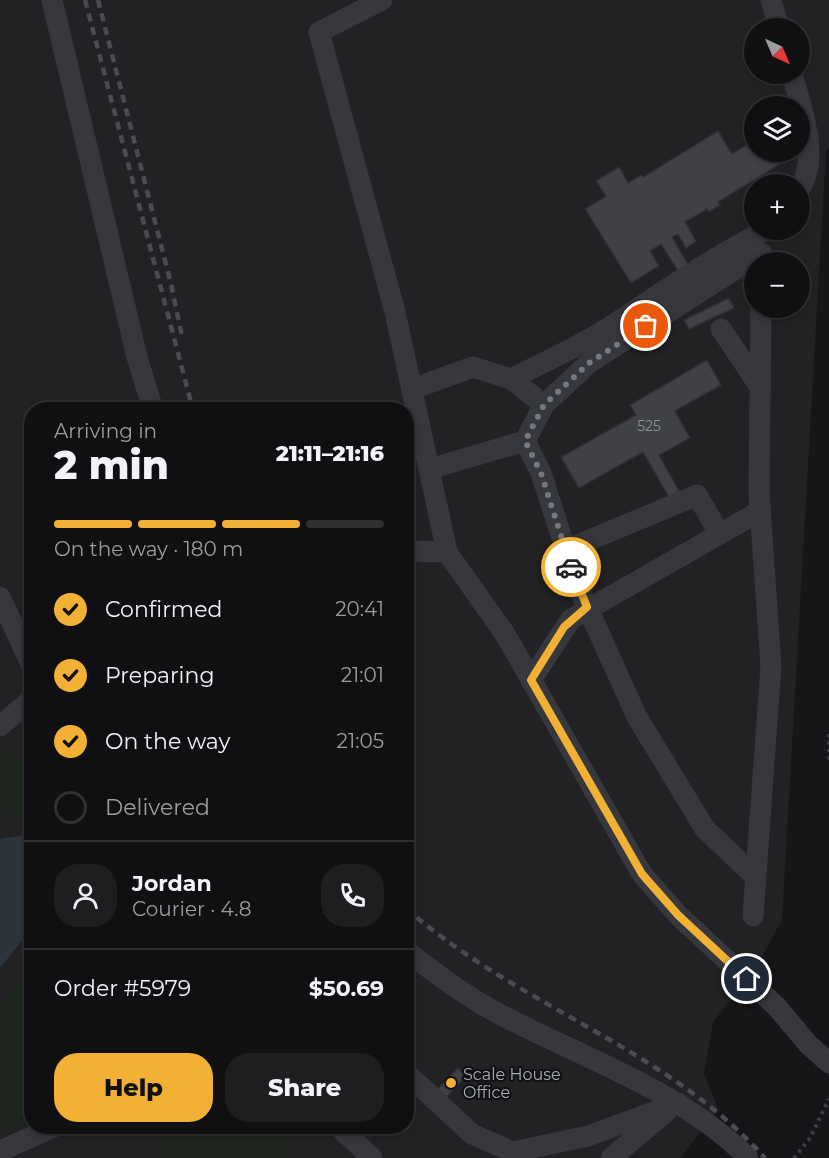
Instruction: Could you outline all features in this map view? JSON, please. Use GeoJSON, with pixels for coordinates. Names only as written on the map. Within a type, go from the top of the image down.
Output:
{"type":"FeatureCollection","features":[{"type":"Feature","properties":{"kind":"lane"},"geometry":{"type":"LineString","coordinates":[[52,0],[137,357],[151,402]]}},
{"type":"Feature","properties":{"kind":"lane"},"geometry":{"type":"LineString","coordinates":[[382,0],[319,32],[395,312],[447,552],[505,634],[642,874],[678,915],[777,1007],[808,1044],[829,1063]]}},
{"type":"Feature","properties":{"kind":"lane"},"geometry":{"type":"LineString","coordinates":[[771,0],[776,18]]}},
{"type":"Feature","properties":{"kind":"lane"},"geometry":{"type":"LineString","coordinates":[[795,84],[808,133],[805,174]]}},
{"type":"Feature","properties":{"kind":"lane"},"geometry":{"type":"LineString","coordinates":[[511,379],[611,326],[725,250],[746,240]]}},
{"type":"Feature","properties":{"kind":"lane"},"geometry":{"type":"LineString","coordinates":[[429,469],[525,441],[544,405],[589,363],[744,268]]}},
{"type":"Feature","properties":{"kind":"lane"},"geometry":{"type":"LineString","coordinates":[[753,916],[771,666],[760,511],[761,318]]}},
{"type":"Feature","properties":{"kind":"lane"},"geometry":{"type":"LineString","coordinates":[[721,328],[760,387]]}},
{"type":"Feature","properties":{"kind":"lane"},"geometry":{"type":"LineString","coordinates":[[412,389],[473,367],[511,379],[544,405]]}},
{"type":"Feature","properties":{"kind":"lane"},"geometry":{"type":"LineString","coordinates":[[525,441],[541,473],[587,607],[637,717],[705,830],[756,877]]}},
{"type":"Feature","properties":{"kind":"lane"},"geometry":{"type":"LineString","coordinates":[[566,550],[698,495],[719,533]]}},
{"type":"Feature","properties":{"kind":"lane"},"geometry":{"type":"LineString","coordinates":[[531,680],[564,627],[587,607],[760,511]]}},
{"type":"Feature","properties":{"kind":"lane"},"geometry":{"type":"LineString","coordinates":[[414,551],[447,552]]}},
{"type":"Feature","properties":{"kind":"lane"},"geometry":{"type":"LineString","coordinates":[[0,597],[24,649]]}},
{"type":"Feature","properties":{"kind":"lane"},"geometry":{"type":"LineString","coordinates":[[0,726],[24,706]]}},
{"type":"Feature","properties":{"kind":"lane"},"geometry":{"type":"LineString","coordinates":[[414,957],[453,986],[502,1016],[678,1103],[737,1147],[748,1158]]}},
{"type":"Feature","properties":{"kind":"lane"},"geometry":{"type":"LineString","coordinates":[[414,1081],[472,1134],[513,1152],[588,1136],[678,1103]]}},
{"type":"Feature","properties":{"kind":"lane"},"geometry":{"type":"LineString","coordinates":[[611,1158],[678,1103]]}},
{"type":"Feature","properties":{"kind":"lane"},"geometry":{"type":"LineString","coordinates":[[0,1152],[39,1134]]}},
{"type":"Feature","properties":{"kind":"lane"},"geometry":{"type":"LineString","coordinates":[[346,1134],[372,1158]]}},
{"type":"Feature","properties":{"kind":"path"},"geometry":{"type":"LineString","coordinates":[[829,734],[829,764]]}},
{"type":"Feature","properties":{"kind":"path"},"geometry":{"type":"LineString","coordinates":[[794,1158],[810,1138],[829,1099]]}},
{"type":"Feature","properties":{"kind":"shaded area"},"geometry":{"type":"Polygon","coordinates":[[[0,0],[829,0],[829,148],[826,151],[782,920],[756,968],[713,1022],[704,1073],[718,1109],[680,1158],[0,1158],[0,0]]]}},
{"type":"Feature","properties":{"kind":"shaded area"},"geometry":{"type":"Polygon","coordinates":[[[9,752],[24,755],[24,821],[0,809],[0,758],[9,752]]]}},
{"type":"Feature","properties":{"kind":"shaded area"},"geometry":{"type":"Polygon","coordinates":[[[24,835],[24,938],[0,968],[0,839],[24,835]]]}},
{"type":"Feature","properties":{"kind":"shaded area"},"geometry":{"type":"Polygon","coordinates":[[[24,976],[24,1123],[0,1132],[0,1004],[12,987],[24,976]]]}},
{"type":"Feature","properties":{"kind":"shaded area"},"geometry":{"type":"Polygon","coordinates":[[[164,1134],[273,1134],[284,1140],[293,1158],[152,1158],[159,1151],[164,1134]]]}},
{"type":"Feature","properties":{"kind":"building"},"geometry":{"type":"Polygon","coordinates":[[[718,131],[732,154],[744,146],[744,162],[783,162],[764,174],[744,174],[744,186],[718,202],[720,205],[709,212],[707,209],[685,222],[696,241],[686,248],[678,234],[672,237],[690,268],[680,274],[661,244],[650,251],[659,266],[631,283],[585,209],[606,196],[596,181],[619,167],[628,183],[641,175],[643,177],[718,131]]]}},
{"type":"Feature","properties":{"kind":"building"},"geometry":{"type":"Polygon","coordinates":[[[729,298],[734,308],[689,329],[684,320],[729,298]]]}},
{"type":"Feature","properties":{"kind":"building"},"geometry":{"type":"Polygon","coordinates":[[[707,360],[721,385],[675,411],[690,438],[659,455],[679,491],[669,497],[643,452],[579,488],[561,457],[636,415],[630,405],[707,360]]]}},
{"type":"Feature","properties":{"kind":"building","name":"Scale House Office"},"geometry":{"type":"Polygon","coordinates":[[[458,1068],[466,1076],[445,1099],[436,1091],[458,1068]]]}},
{"type":"Feature","properties":{"kind":"railway"},"geometry":{"type":"LineString","coordinates":[[85,0],[191,402]]}},
{"type":"Feature","properties":{"kind":"railway"},"geometry":{"type":"LineString","coordinates":[[98,0],[171,284],[182,336]]}},
{"type":"Feature","properties":{"kind":"railway"},"geometry":{"type":"LineString","coordinates":[[414,914],[494,973],[637,1056],[683,1086],[726,1120],[765,1158]]}},
{"type":"Feature","properties":{"kind":"way so far"},"geometry":{"type":"LineString","coordinates":[[571,567],[541,473],[525,441],[544,405],[589,363],[646,326]]}},
{"type":"Feature","properties":{"kind":"place","name":"Scale House Office"},"geometry":{"type":"Point","coordinates":[451,1083]}},
{"type":"Feature","properties":{"kind":"route"},"geometry":{"type":"LineString","coordinates":[[571,567],[587,607],[564,627],[531,680],[642,874],[678,915],[747,979]]}}]}
